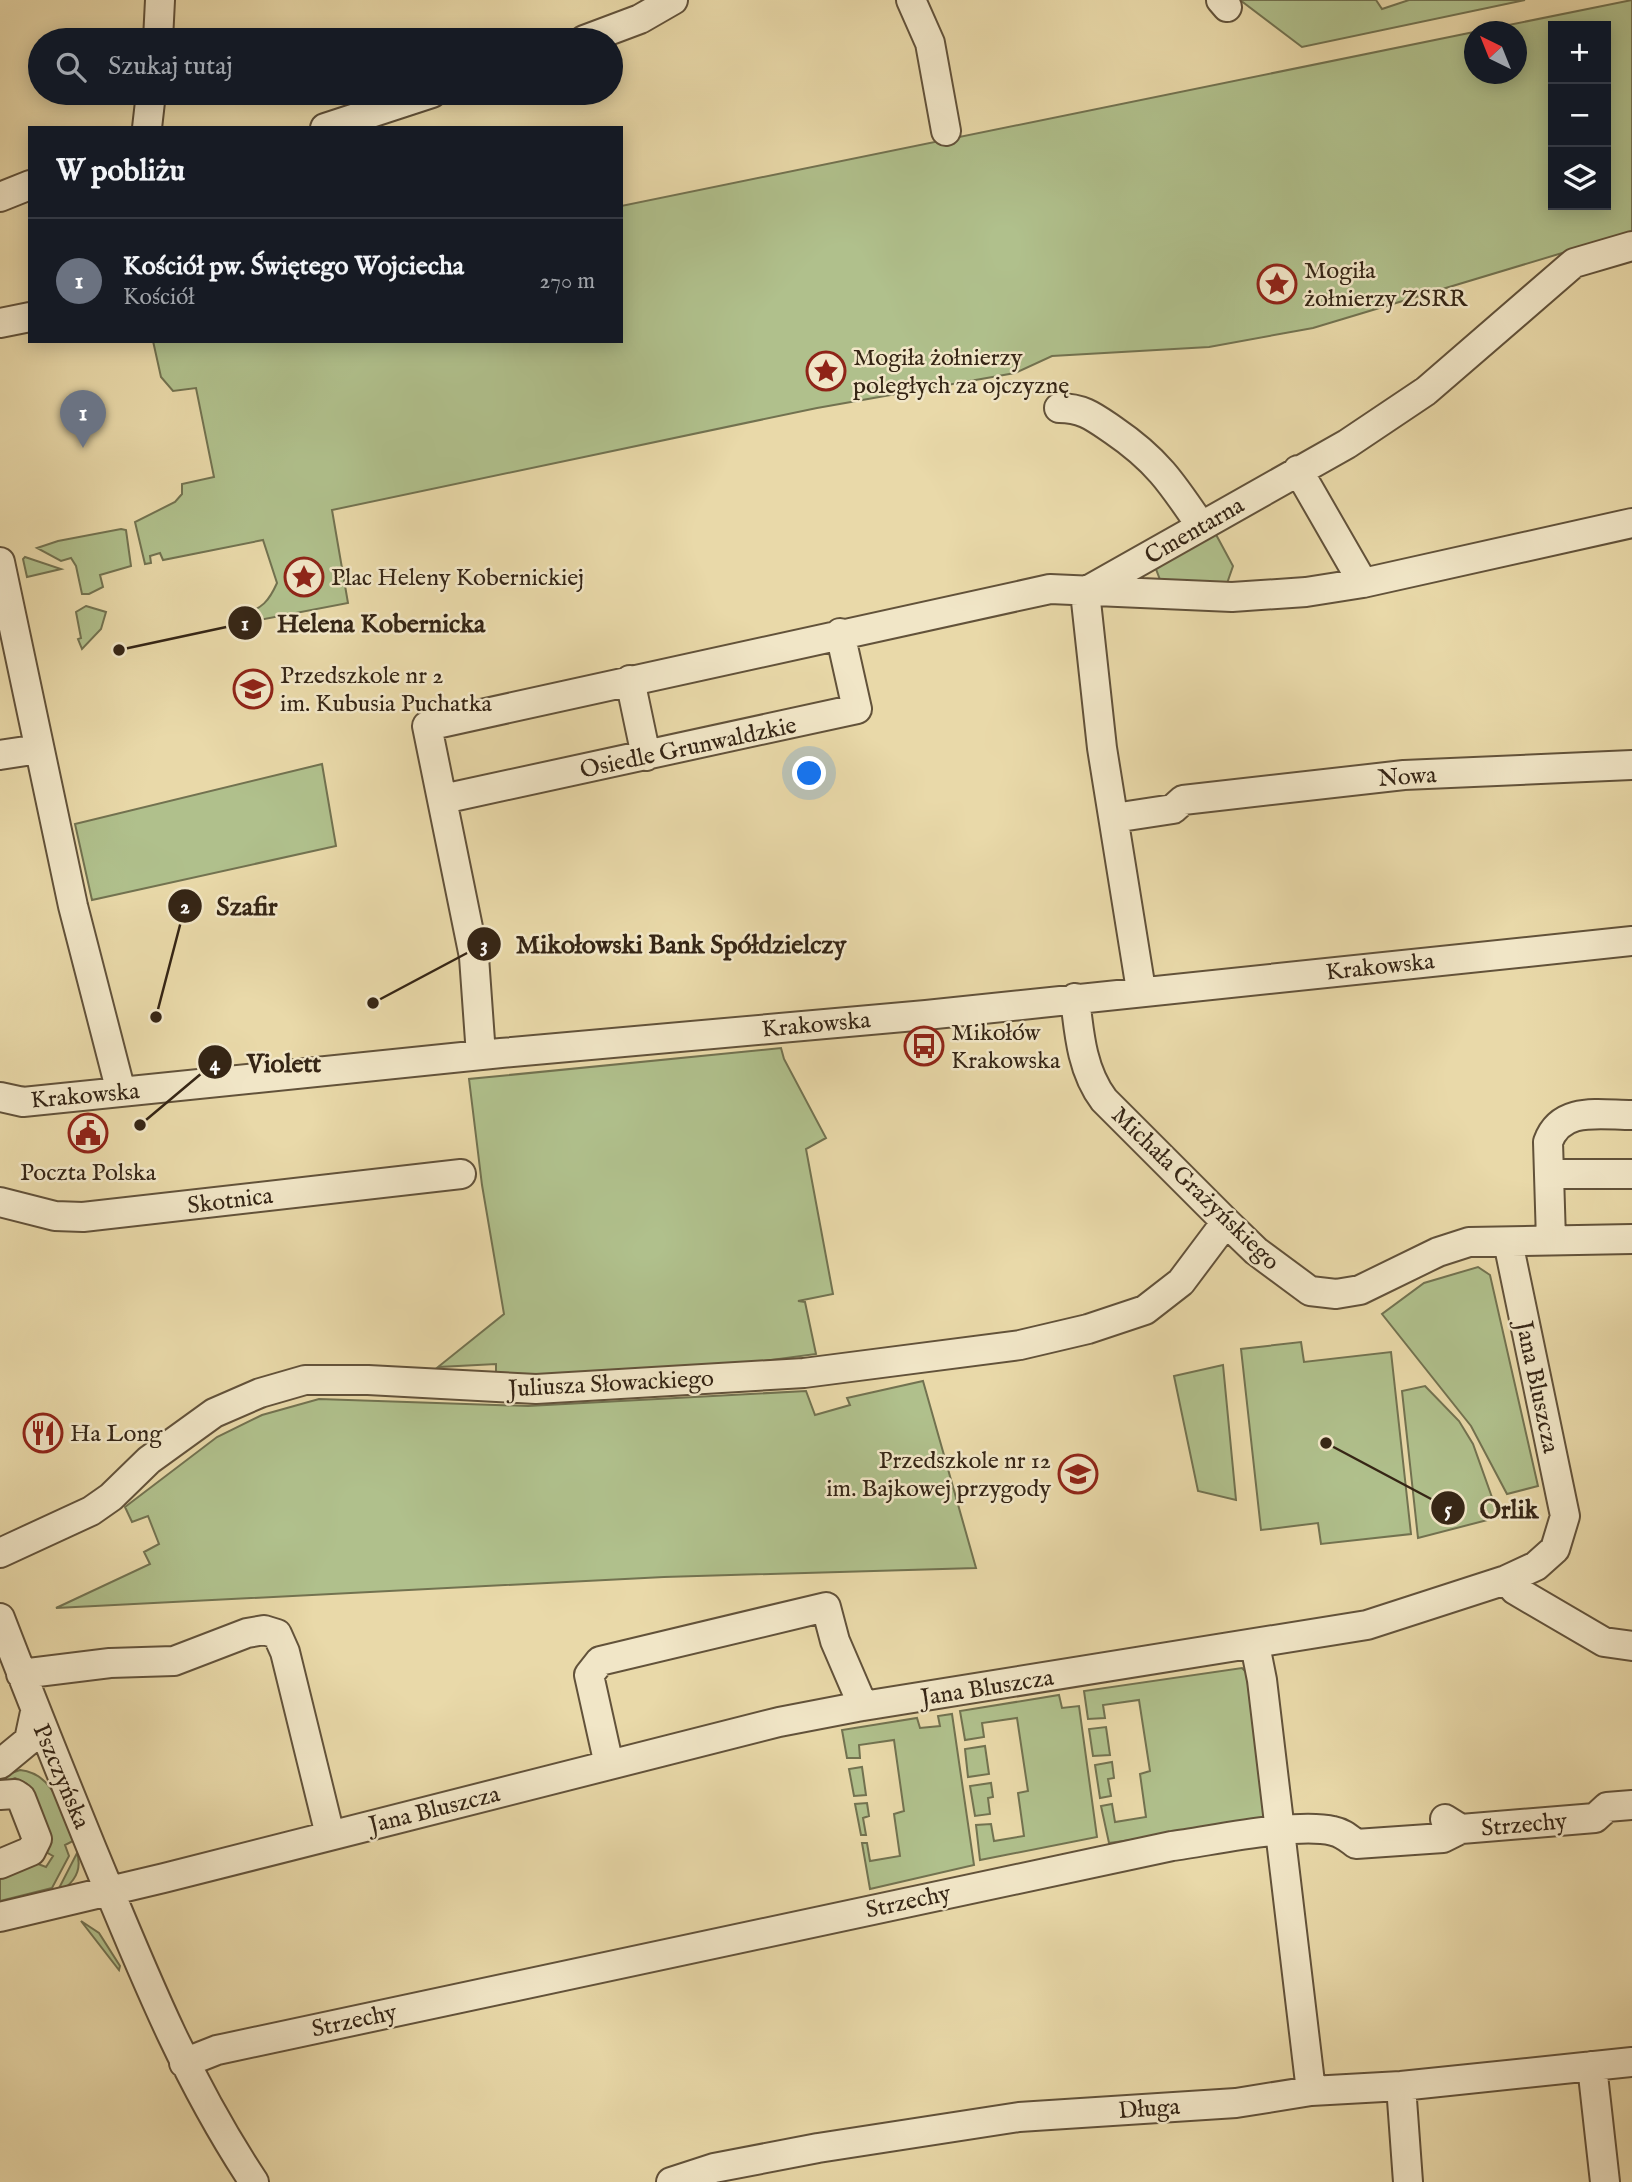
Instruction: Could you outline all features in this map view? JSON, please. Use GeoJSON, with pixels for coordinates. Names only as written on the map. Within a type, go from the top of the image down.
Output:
{"type":"FeatureCollection","features":[{"type":"Feature","properties":{"kind":"street"},"geometry":{"type":"LineString","coordinates":[[159,28],[160,0]]}},
{"type":"Feature","properties":{"kind":"street"},"geometry":{"type":"LineString","coordinates":[[616,28],[640,19],[673,0]]}},
{"type":"Feature","properties":{"kind":"street"},"geometry":{"type":"LineString","coordinates":[[911,0],[930,43],[946,131]]}},
{"type":"Feature","properties":{"kind":"street"},"geometry":{"type":"LineString","coordinates":[[146,126],[150,105]]}},
{"type":"Feature","properties":{"kind":"street"},"geometry":{"type":"LineString","coordinates":[[332,126],[396,105]]}},
{"type":"Feature","properties":{"kind":"street"},"geometry":{"type":"LineString","coordinates":[[0,197],[28,186]]}},
{"type":"Feature","properties":{"kind":"street","name":"Cmentarna"},"geometry":{"type":"LineString","coordinates":[[1086,592],[1347,444],[1426,391],[1574,263],[1632,246]]}},
{"type":"Feature","properties":{"kind":"street"},"geometry":{"type":"LineString","coordinates":[[0,323],[28,317]]}},
{"type":"Feature","properties":{"kind":"street"},"geometry":{"type":"LineString","coordinates":[[1059,408],[1079,408],[1134,444],[1165,472],[1201,526]]}},
{"type":"Feature","properties":{"kind":"street"},"geometry":{"type":"LineString","coordinates":[[1298,470],[1363,583]]}},
{"type":"Feature","properties":{"kind":"street"},"geometry":{"type":"LineString","coordinates":[[481,1055],[474,957],[427,726],[840,633],[1050,589],[1231,597],[1306,592],[1363,583],[1632,523]]}},
{"type":"Feature","properties":{"kind":"street"},"geometry":{"type":"LineString","coordinates":[[0,562],[73,906],[121,1092]]}},
{"type":"Feature","properties":{"kind":"street"},"geometry":{"type":"LineString","coordinates":[[1086,592],[1112,809],[1141,990]]}},
{"type":"Feature","properties":{"kind":"street","name":"Osiedle Grunwaldzkie"},"geometry":{"type":"LineString","coordinates":[[443,799],[857,709],[840,633]]}},
{"type":"Feature","properties":{"kind":"street"},"geometry":{"type":"LineString","coordinates":[[630,680],[646,756]]}},
{"type":"Feature","properties":{"kind":"street"},"geometry":{"type":"LineString","coordinates":[[0,755],[39,749]]}},
{"type":"Feature","properties":{"kind":"street","name":"Nowa"},"geometry":{"type":"LineString","coordinates":[[1112,809],[1173,809],[1183,800],[1404,775],[1632,765]]}},
{"type":"Feature","properties":{"kind":"street","name":"Krakowska"},"geometry":{"type":"LineString","coordinates":[[8,1105],[481,1055],[1632,941]]}},
{"type":"Feature","properties":{"kind":"street","name":"Michała Grażyńskiego"},"geometry":{"type":"LineString","coordinates":[[1075,998],[1085,1059],[1093,1085],[1226,1223],[1310,1291],[1336,1294],[1360,1290],[1438,1252],[1469,1242],[1632,1240]]}},
{"type":"Feature","properties":{"kind":"street"},"geometry":{"type":"LineString","coordinates":[[1551,1240],[1548,1142],[1560,1121],[1571,1116],[1632,1115]]}},
{"type":"Feature","properties":{"kind":"street","name":"Skotnica"},"geometry":{"type":"LineString","coordinates":[[0,1202],[55,1216],[83,1217],[461,1174]]}},
{"type":"Feature","properties":{"kind":"street"},"geometry":{"type":"LineString","coordinates":[[1549,1174],[1632,1174]]}},
{"type":"Feature","properties":{"kind":"street","name":"Juliusza Słowackiego"},"geometry":{"type":"LineString","coordinates":[[0,1553],[91,1511],[111,1497],[149,1460],[214,1413],[260,1393],[305,1380],[368,1380],[481,1389],[536,1389],[804,1373],[1020,1345],[1088,1329],[1145,1310],[1181,1282],[1226,1223]]}},
{"type":"Feature","properties":{"kind":"street","name":"Jana Bluszcza"},"geometry":{"type":"LineString","coordinates":[[0,1917],[877,1698],[1177,1649],[1255,1645],[1367,1625],[1506,1580],[1536,1566],[1555,1549],[1565,1516],[1508,1242]]}},
{"type":"Feature","properties":{"kind":"street"},"geometry":{"type":"LineString","coordinates":[[1506,1580],[1515,1590],[1604,1642],[1632,1646]]}},
{"type":"Feature","properties":{"kind":"street"},"geometry":{"type":"LineString","coordinates":[[609,1765],[589,1675],[600,1661],[827,1607],[835,1641],[877,1698]]}},
{"type":"Feature","properties":{"kind":"street","name":"Pszczyńska"},"geometry":{"type":"LineString","coordinates":[[0,1618],[62,1781],[125,1933],[184,2063],[254,2182]]}},
{"type":"Feature","properties":{"kind":"street"},"geometry":{"type":"LineString","coordinates":[[22,1674],[110,1663],[174,1661],[247,1633],[264,1630],[277,1634],[283,1642],[330,1835]]}},
{"type":"Feature","properties":{"kind":"street"},"geometry":{"type":"LineString","coordinates":[[1255,1645],[1311,2091]]}},
{"type":"Feature","properties":{"kind":"street"},"geometry":{"type":"LineString","coordinates":[[1,1763],[29,1740],[35,1712]]}},
{"type":"Feature","properties":{"kind":"street"},"geometry":{"type":"LineString","coordinates":[[1,1763],[40,1766],[62,1781]]}},
{"type":"Feature","properties":{"kind":"street"},"geometry":{"type":"LineString","coordinates":[[0,1795],[15,1794],[21,1798],[37,1839],[31,1850],[0,1864]]}},
{"type":"Feature","properties":{"kind":"street","name":"Strzechy"},"geometry":{"type":"LineString","coordinates":[[184,2063],[217,2050],[513,1984],[1172,1846],[1280,1831],[1330,1830],[1344,1834],[1356,1844],[1443,1838],[1461,1829],[1595,1818],[1607,1807],[1632,1805]]}},
{"type":"Feature","properties":{"kind":"street"},"geometry":{"type":"LineString","coordinates":[[1595,1818],[1607,1824],[1632,1822]]}},
{"type":"Feature","properties":{"kind":"street"},"geometry":{"type":"LineString","coordinates":[[69,1900],[91,1874],[93,1852]]}},
{"type":"Feature","properties":{"kind":"street","name":"Pszczyńska"},"geometry":{"type":"LineString","coordinates":[[69,1900],[97,1910],[125,1933]]}},
{"type":"Feature","properties":{"kind":"street","name":"Długa"},"geometry":{"type":"LineString","coordinates":[[671,2182],[714,2168],[909,2132],[1019,2117],[1236,2102],[1311,2091],[1401,2086],[1632,2062]]}},
{"type":"Feature","properties":{"kind":"street"},"geometry":{"type":"LineString","coordinates":[[1592,2066],[1605,2182]]}},
{"type":"Feature","properties":{"kind":"street"},"geometry":{"type":"LineString","coordinates":[[1401,2086],[1408,2182]]}},
{"type":"Feature","properties":{"kind":"green space"},"geometry":{"type":"Polygon","coordinates":[[[1240,0],[1376,0],[1382,9],[1409,0],[1525,0],[1302,47],[1240,0]]]}},
{"type":"Feature","properties":{"kind":"green space"},"geometry":{"type":"Polygon","coordinates":[[[1632,0],[1632,232],[1313,328],[1209,347],[1052,356],[1015,373],[817,408],[332,510],[348,603],[254,621],[243,614],[264,603],[277,583],[263,540],[163,560],[160,553],[150,556],[151,563],[145,564],[135,522],[175,502],[182,494],[182,484],[214,477],[196,388],[173,391],[161,377],[153,343],[623,343],[623,206],[1464,34],[1464,84],[1527,84],[1527,21],[1632,0]]]}},
{"type":"Feature","properties":{"kind":"green space"},"geometry":{"type":"Polygon","coordinates":[[[1213,529],[1233,566],[1224,592],[1162,585],[1156,569],[1213,529]]]}},
{"type":"Feature","properties":{"kind":"green space"},"geometry":{"type":"Polygon","coordinates":[[[126,530],[131,566],[100,575],[103,587],[89,594],[82,594],[76,566],[71,558],[61,561],[37,548],[58,541],[126,530]]]}},
{"type":"Feature","properties":{"kind":"green space"},"geometry":{"type":"Polygon","coordinates":[[[25,557],[61,569],[27,577],[23,559],[25,557]]]}},
{"type":"Feature","properties":{"kind":"green space"},"geometry":{"type":"Polygon","coordinates":[[[86,606],[106,612],[101,629],[82,649],[78,639],[81,638],[76,612],[86,606]]]}},
{"type":"Feature","properties":{"kind":"green space"},"geometry":{"type":"Polygon","coordinates":[[[322,764],[336,846],[92,900],[75,824],[322,764]]]}},
{"type":"Feature","properties":{"kind":"green space"},"geometry":{"type":"Polygon","coordinates":[[[781,1048],[784,1059],[826,1138],[806,1149],[833,1294],[798,1301],[805,1302],[816,1354],[750,1363],[496,1381],[496,1364],[438,1367],[504,1314],[482,1185],[469,1079],[781,1048]]]}},
{"type":"Feature","properties":{"kind":"green space"},"geometry":{"type":"Polygon","coordinates":[[[1478,1267],[1490,1275],[1538,1486],[1507,1494],[1471,1426],[1382,1314],[1424,1283],[1478,1267]]]}},
{"type":"Feature","properties":{"kind":"green space"},"geometry":{"type":"Polygon","coordinates":[[[1301,1342],[1304,1362],[1391,1352],[1411,1534],[1321,1544],[1318,1523],[1261,1530],[1241,1349],[1301,1342]]]}},
{"type":"Feature","properties":{"kind":"green space"},"geometry":{"type":"Polygon","coordinates":[[[1223,1365],[1236,1500],[1198,1491],[1174,1376],[1223,1365]]]}},
{"type":"Feature","properties":{"kind":"green space"},"geometry":{"type":"Polygon","coordinates":[[[923,1381],[976,1568],[664,1577],[56,1608],[150,1564],[144,1552],[159,1544],[148,1516],[132,1522],[125,1507],[217,1437],[262,1415],[319,1399],[528,1406],[806,1391],[815,1415],[850,1405],[847,1398],[923,1381]]]}},
{"type":"Feature","properties":{"kind":"green space"},"geometry":{"type":"Polygon","coordinates":[[[1425,1386],[1459,1421],[1473,1444],[1499,1517],[1418,1538],[1402,1391],[1425,1386]]]}},
{"type":"Feature","properties":{"kind":"green space"},"geometry":{"type":"Polygon","coordinates":[[[1242,1668],[1246,1672],[1267,1808],[1263,1817],[1254,1823],[1109,1843],[1101,1806],[1112,1804],[1115,1822],[1146,1817],[1140,1774],[1150,1771],[1139,1700],[1103,1705],[1105,1718],[1088,1719],[1084,1691],[1242,1668]]]}},
{"type":"Feature","properties":{"kind":"green space"},"geometry":{"type":"Polygon","coordinates":[[[1059,1695],[1062,1708],[1079,1706],[1097,1837],[980,1860],[976,1825],[991,1824],[994,1841],[1024,1836],[1018,1793],[1028,1791],[1017,1718],[982,1723],[984,1737],[965,1740],[960,1711],[1059,1695]]]}},
{"type":"Feature","properties":{"kind":"green space"},"geometry":{"type":"Polygon","coordinates":[[[952,1714],[974,1865],[870,1889],[862,1843],[867,1843],[870,1861],[900,1856],[894,1814],[904,1811],[894,1740],[859,1745],[860,1758],[847,1758],[842,1730],[917,1718],[920,1728],[940,1726],[938,1716],[952,1714]]]}},
{"type":"Feature","properties":{"kind":"green space"},"geometry":{"type":"Polygon","coordinates":[[[1106,1727],[1110,1755],[1093,1756],[1089,1729],[1106,1727]]]}},
{"type":"Feature","properties":{"kind":"green space"},"geometry":{"type":"Polygon","coordinates":[[[985,1746],[989,1774],[968,1777],[965,1749],[985,1746]]]}},
{"type":"Feature","properties":{"kind":"green space"},"geometry":{"type":"Polygon","coordinates":[[[1112,1762],[1114,1778],[1108,1779],[1111,1796],[1100,1798],[1095,1765],[1112,1762]]]}},
{"type":"Feature","properties":{"kind":"green space"},"geometry":{"type":"Polygon","coordinates":[[[862,1767],[866,1795],[854,1796],[849,1769],[862,1767]]]}},
{"type":"Feature","properties":{"kind":"green space"},"geometry":{"type":"Polygon","coordinates":[[[20,1770],[32,1773],[50,1787],[61,1807],[73,1841],[65,1845],[69,1856],[52,1888],[0,1901],[0,1874],[33,1862],[46,1867],[53,1856],[46,1852],[51,1843],[44,1839],[46,1834],[27,1784],[15,1778],[0,1784],[0,1777],[20,1770]]]}},
{"type":"Feature","properties":{"kind":"green space"},"geometry":{"type":"Polygon","coordinates":[[[991,1783],[993,1797],[988,1798],[990,1814],[975,1816],[970,1786],[991,1783]]]}},
{"type":"Feature","properties":{"kind":"green space"},"geometry":{"type":"Polygon","coordinates":[[[867,1803],[869,1816],[863,1818],[866,1835],[861,1835],[855,1804],[867,1803]]]}},
{"type":"Feature","properties":{"kind":"green space"},"geometry":{"type":"Polygon","coordinates":[[[77,1853],[75,1877],[56,1894],[77,1853]]]}},
{"type":"Feature","properties":{"kind":"green space"},"geometry":{"type":"Polygon","coordinates":[[[81,1921],[99,1933],[120,1966],[119,1970],[81,1921]]]}},
{"type":"Feature","properties":{"kind":"place","name":"Mogiła żołnierzy ZSRR"},"geometry":{"type":"Point","coordinates":[1277,284]}},
{"type":"Feature","properties":{"kind":"place","name":"Mogiła żołnierzy poległych za ojczyznę"},"geometry":{"type":"Point","coordinates":[826,371]}},
{"type":"Feature","properties":{"kind":"place","name":"Kościół pw. Świętego Wojciecha"},"geometry":{"type":"Point","coordinates":[83,448]}},
{"type":"Feature","properties":{"kind":"place","name":"Plac Heleny Kobernickiej"},"geometry":{"type":"Point","coordinates":[304,577]}},
{"type":"Feature","properties":{"kind":"place","name":"Helena Kobernicka"},"geometry":{"type":"Point","coordinates":[119,650]}},
{"type":"Feature","properties":{"kind":"place","name":"Przedszkole nr 2 im. Kubusia Puchatka"},"geometry":{"type":"Point","coordinates":[253,689]}},
{"type":"Feature","properties":{"kind":"place","name":"Mikołowski Bank Spółdzielczy"},"geometry":{"type":"Point","coordinates":[373,1003]}},
{"type":"Feature","properties":{"kind":"place","name":"Szafir"},"geometry":{"type":"Point","coordinates":[156,1017]}},
{"type":"Feature","properties":{"kind":"place","name":"Mikołów Krakowska"},"geometry":{"type":"Point","coordinates":[924,1046]}},
{"type":"Feature","properties":{"kind":"place","name":"Violett"},"geometry":{"type":"Point","coordinates":[140,1125]}},
{"type":"Feature","properties":{"kind":"place","name":"Poczta Polska"},"geometry":{"type":"Point","coordinates":[88,1133]}},
{"type":"Feature","properties":{"kind":"place","name":"Ha Long"},"geometry":{"type":"Point","coordinates":[43,1433]}},
{"type":"Feature","properties":{"kind":"place","name":"Orlik"},"geometry":{"type":"Point","coordinates":[1326,1443]}},
{"type":"Feature","properties":{"kind":"place","name":"Przedszkole nr 12 im. Bajkowej przygody"},"geometry":{"type":"Point","coordinates":[1078,1474]}}]}
